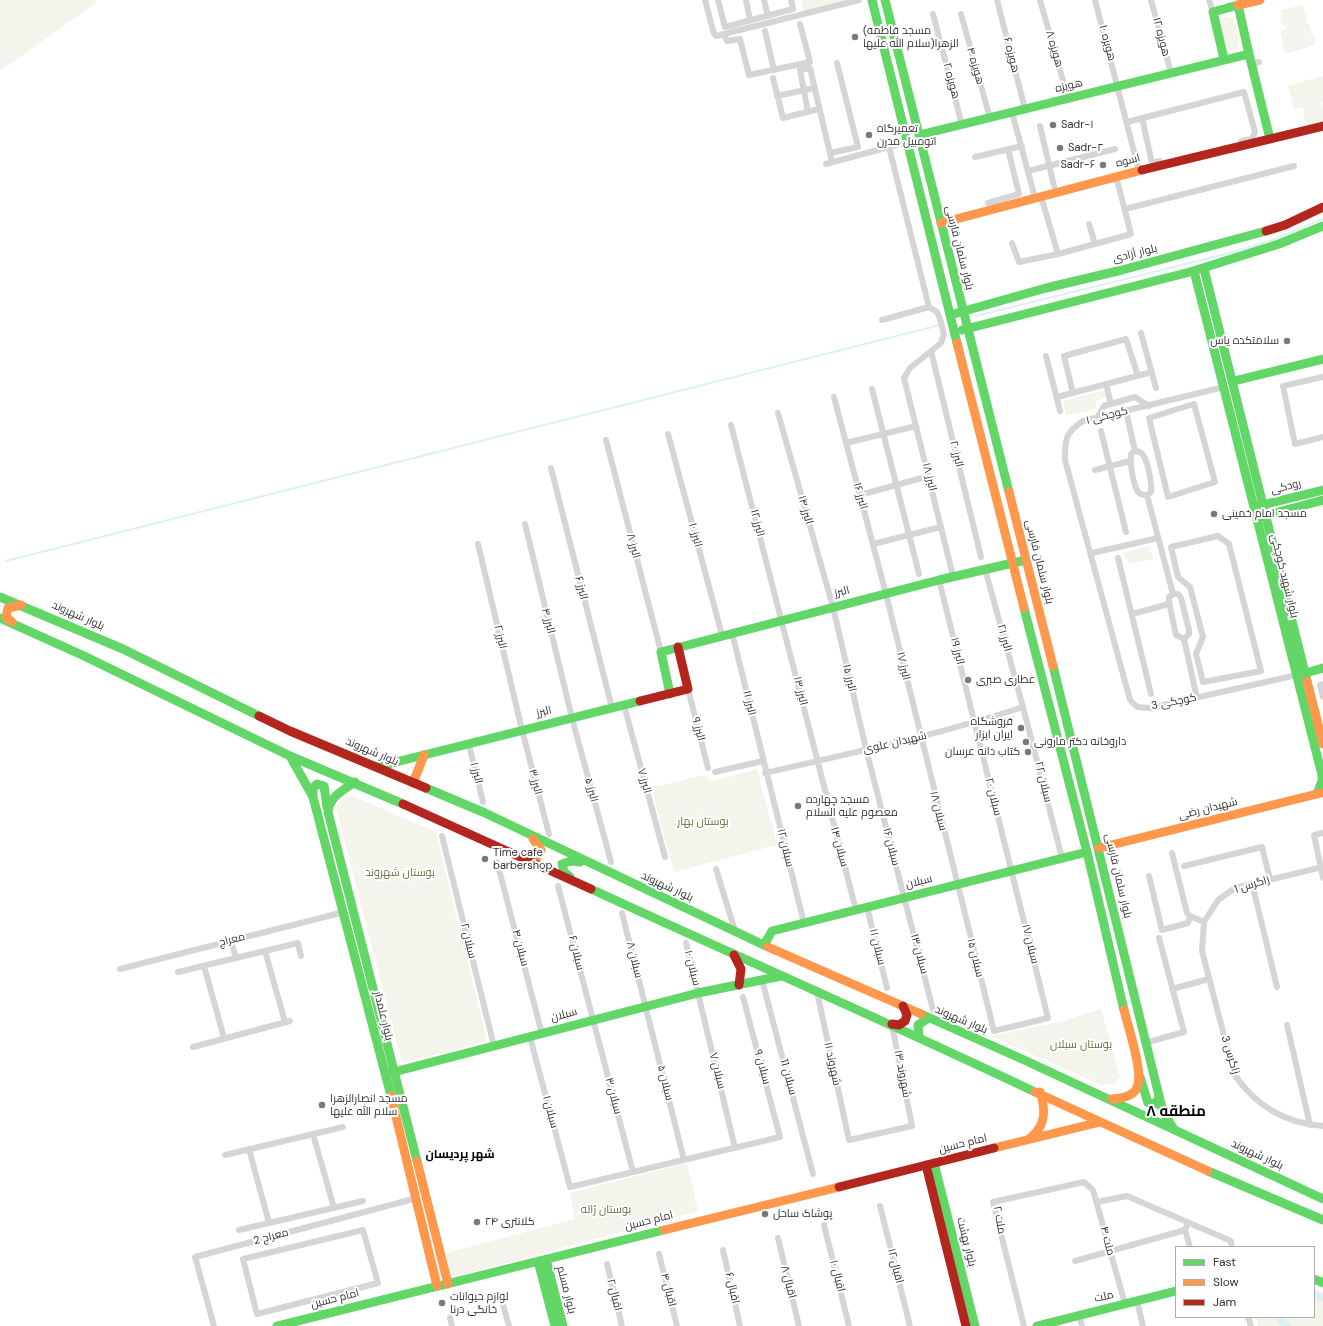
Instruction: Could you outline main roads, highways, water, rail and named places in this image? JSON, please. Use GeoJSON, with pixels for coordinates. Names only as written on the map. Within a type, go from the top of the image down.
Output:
{"type":"FeatureCollection","features":[{"type":"Feature","properties":{"kind":"main road"},"geometry":{"type":"LineString","coordinates":[[872,0],[950,315],[964,364],[1012,563],[1087,852],[1146,1100],[1148,1103],[1156,1104],[1159,1096]]}},
{"type":"Feature","properties":{"kind":"main road","name":"بلوار سلمان فارسی"},"geometry":{"type":"LineString","coordinates":[[885,0],[1099,848],[1145,1043],[1163,1112],[1172,1128]]}},
{"type":"Feature","properties":{"kind":"main road"},"geometry":{"type":"LineString","coordinates":[[1224,59],[1213,12],[1260,0]]}},
{"type":"Feature","properties":{"kind":"main road"},"geometry":{"type":"LineString","coordinates":[[1238,6],[1249,54],[1256,63],[1270,140]]}},
{"type":"Feature","properties":{"kind":"main road","name":"هویزه"},"geometry":{"type":"LineString","coordinates":[[919,135],[1249,54]]}},
{"type":"Feature","properties":{"kind":"main road","name":"اسوه"},"geometry":{"type":"LineString","coordinates":[[941,223],[1139,170],[1270,140],[1323,126]]}},
{"type":"Feature","properties":{"kind":"main road","name":"بلوار آزادی"},"geometry":{"type":"LineString","coordinates":[[950,315],[1240,239],[1285,225],[1323,207]]}},
{"type":"Feature","properties":{"kind":"main road"},"geometry":{"type":"LineString","coordinates":[[955,332],[1204,269],[1273,247],[1323,226]]}},
{"type":"Feature","properties":{"kind":"main road","name":"بلوار شهید کوچکی"},"geometry":{"type":"LineString","coordinates":[[1204,269],[1234,381],[1270,528],[1323,775],[1320,793]]}},
{"type":"Feature","properties":{"kind":"main road","name":"بلوار شهید کوچکی"},"geometry":{"type":"LineString","coordinates":[[1194,271],[1254,508],[1301,674],[1323,744]]}},
{"type":"Feature","properties":{"kind":"main road"},"geometry":{"type":"LineString","coordinates":[[943,285],[955,281]]}},
{"type":"Feature","properties":{"kind":"main road"},"geometry":{"type":"LineString","coordinates":[[1198,288],[1202,284],[1208,285]]}},
{"type":"Feature","properties":{"kind":"main road"},"geometry":{"type":"LineString","coordinates":[[1234,381],[1323,359]]}},
{"type":"Feature","properties":{"kind":"main road"},"geometry":{"type":"LineString","coordinates":[[964,364],[976,360]]}},
{"type":"Feature","properties":{"kind":"main road"},"geometry":{"type":"LineString","coordinates":[[1251,492],[1254,495],[1258,494],[1260,488]]}},
{"type":"Feature","properties":{"kind":"main road","name":"رودکی"},"geometry":{"type":"LineString","coordinates":[[1254,508],[1323,490]]}},
{"type":"Feature","properties":{"kind":"main road","name":"رودکی"},"geometry":{"type":"LineString","coordinates":[[1257,518],[1323,500]]}},
{"type":"Feature","properties":{"kind":"main road"},"geometry":{"type":"LineString","coordinates":[[1261,531],[1263,525],[1270,528]]}},
{"type":"Feature","properties":{"kind":"main road","name":"البرز"},"geometry":{"type":"LineString","coordinates":[[670,694],[661,652],[953,576],[1026,560]]}},
{"type":"Feature","properties":{"kind":"main road","name":"بلوار شهروند"},"geometry":{"type":"LineString","coordinates":[[0,597],[123,649],[290,731],[485,813],[593,866],[764,945],[903,1006],[927,1019],[1111,1099],[1323,1199]]}},
{"type":"Feature","properties":{"kind":"main road"},"geometry":{"type":"LineString","coordinates":[[12,622],[6,617],[8,608],[15,605],[24,606]]}},
{"type":"Feature","properties":{"kind":"main road"},"geometry":{"type":"LineString","coordinates":[[0,618],[12,622],[290,756],[355,782],[734,955],[918,1036],[1040,1092],[1100,1122],[1323,1220]]}},
{"type":"Feature","properties":{"kind":"main road","name":"البرز"},"geometry":{"type":"LineString","coordinates":[[376,766],[688,690],[678,647]]}},
{"type":"Feature","properties":{"kind":"main road"},"geometry":{"type":"LineString","coordinates":[[1301,674],[1323,668]]}},
{"type":"Feature","properties":{"kind":"main road"},"geometry":{"type":"LineString","coordinates":[[413,783],[424,755]]}},
{"type":"Feature","properties":{"kind":"main road","name":"بلوار علمدار"},"geometry":{"type":"LineString","coordinates":[[290,756],[312,797],[344,912],[417,1198],[437,1286]]}},
{"type":"Feature","properties":{"kind":"main road"},"geometry":{"type":"LineString","coordinates":[[327,807],[335,797],[355,782]]}},
{"type":"Feature","properties":{"kind":"main road","name":"بلوار علمدار"},"geometry":{"type":"LineString","coordinates":[[312,797],[313,788],[317,784],[324,786],[327,807],[448,1284]]}},
{"type":"Feature","properties":{"kind":"main road","name":"شهیدان رضی"},"geometry":{"type":"LineString","coordinates":[[1099,848],[1320,793]]}},
{"type":"Feature","properties":{"kind":"main road"},"geometry":{"type":"LineString","coordinates":[[518,856],[531,858],[537,857],[539,854],[539,846],[528,834]]}},
{"type":"Feature","properties":{"kind":"main road","name":"سبلان"},"geometry":{"type":"LineString","coordinates":[[764,945],[772,931],[1087,852]]}},
{"type":"Feature","properties":{"kind":"main road"},"geometry":{"type":"LineString","coordinates":[[578,883],[564,872],[562,864],[571,861],[593,866]]}},
{"type":"Feature","properties":{"kind":"main road"},"geometry":{"type":"LineString","coordinates":[[734,955],[738,960],[742,972],[739,985]]}},
{"type":"Feature","properties":{"kind":"main road","name":"سبلان"},"geometry":{"type":"LineString","coordinates":[[385,1075],[698,993],[781,976]]}},
{"type":"Feature","properties":{"kind":"main road"},"geometry":{"type":"LineString","coordinates":[[890,1024],[899,1025],[906,1022],[907,1015],[903,1006]]}},
{"type":"Feature","properties":{"kind":"main road"},"geometry":{"type":"LineString","coordinates":[[918,1036],[916,1030],[918,1025],[922,1020],[927,1019]]}},
{"type":"Feature","properties":{"kind":"main road"},"geometry":{"type":"LineString","coordinates":[[1111,1099],[1127,1098],[1136,1091],[1140,1077]]}},
{"type":"Feature","properties":{"kind":"main road"},"geometry":{"type":"LineString","coordinates":[[1027,1140],[1035,1135],[1041,1128],[1044,1119],[1045,1109],[1040,1092]]}},
{"type":"Feature","properties":{"kind":"main road","name":"امام حسین"},"geometry":{"type":"LineString","coordinates":[[277,1326],[1100,1122]]}},
{"type":"Feature","properties":{"kind":"main road","name":"بلوار بهشت"},"geometry":{"type":"LineString","coordinates":[[930,1164],[966,1326]]}},
{"type":"Feature","properties":{"kind":"main road","name":"بلوار بهشت"},"geometry":{"type":"LineString","coordinates":[[930,1164],[975,1326]]}},
{"type":"Feature","properties":{"kind":"main road","name":"بلوار مسلم"},"geometry":{"type":"LineString","coordinates":[[542,1260],[555,1326]]}},
{"type":"Feature","properties":{"kind":"main road","name":"بلوار مسلم"},"geometry":{"type":"LineString","coordinates":[[542,1260],[563,1326]]}},
{"type":"Feature","properties":{"kind":"main road","name":"ملت"},"geometry":{"type":"LineString","coordinates":[[1037,1326],[1175,1291]]}},
{"type":"Feature","properties":{"kind":"waterway"},"geometry":{"type":"LineString","coordinates":[[976,316],[1230,253],[1276,239],[1323,219]]}},
{"type":"Feature","properties":{"kind":"waterway"},"geometry":{"type":"LineString","coordinates":[[6,561],[940,325]]}},
{"type":"Feature","properties":{"kind":"waterway"},"geometry":{"type":"LineString","coordinates":[[1315,1294],[1323,1298]]}},
{"type":"Feature","properties":{"kind":"waterway"},"geometry":{"type":"LineString","coordinates":[[1280,1318],[1281,1321],[1288,1326]]}},
{"type":"Feature","properties":{"kind":"place","name":"(مسجد فاطمه الزهرا(سلام الله علیها"},"geometry":{"type":"Point","coordinates":[855,37]}},
{"type":"Feature","properties":{"kind":"place","name":"Sadr-۱"},"geometry":{"type":"Point","coordinates":[1053,125]}},
{"type":"Feature","properties":{"kind":"place","name":"تعمیرگاه اتومبیل مدرن"},"geometry":{"type":"Point","coordinates":[869,135]}},
{"type":"Feature","properties":{"kind":"place","name":"Sadr-۲"},"geometry":{"type":"Point","coordinates":[1060,148]}},
{"type":"Feature","properties":{"kind":"place","name":"Sadr-۶"},"geometry":{"type":"Point","coordinates":[1103,165]}},
{"type":"Feature","properties":{"kind":"place","name":"سلامتکده یاس"},"geometry":{"type":"Point","coordinates":[1287,341]}},
{"type":"Feature","properties":{"kind":"place","name":"مسجد امام خمینی"},"geometry":{"type":"Point","coordinates":[1214,514]}},
{"type":"Feature","properties":{"kind":"place","name":"عطاری صبری"},"geometry":{"type":"Point","coordinates":[968,680]}},
{"type":"Feature","properties":{"kind":"place","name":"فروشگاه ایران ابزار"},"geometry":{"type":"Point","coordinates":[1021,728]}},
{"type":"Feature","properties":{"kind":"place","name":"داروخانه دکتر مارونی"},"geometry":{"type":"Point","coordinates":[1026,742]}},
{"type":"Feature","properties":{"kind":"place","name":"کتاب دانه عرسان"},"geometry":{"type":"Point","coordinates":[1028,752]}},
{"type":"Feature","properties":{"kind":"place","name":"مسجد چهارده معصوم علیه السلام"},"geometry":{"type":"Point","coordinates":[798,806]}},
{"type":"Feature","properties":{"kind":"place","name":"Time cafe barbershop"},"geometry":{"type":"Point","coordinates":[485,859]}},
{"type":"Feature","properties":{"kind":"place","name":"مسجد انصارالزهرا سلام الله علیها"},"geometry":{"type":"Point","coordinates":[322,1105]}},
{"type":"Feature","properties":{"kind":"place","name":"پوشاک ساحل"},"geometry":{"type":"Point","coordinates":[765,1214]}},
{"type":"Feature","properties":{"kind":"place","name":"کلانتری ۲۴"},"geometry":{"type":"Point","coordinates":[477,1222]}},
{"type":"Feature","properties":{"kind":"place","name":"لوازم حیوانات خانگی درنا"},"geometry":{"type":"Point","coordinates":[442,1303]}},
{"type":"Feature","properties":{"kind":"district","name":"منطقه ۸"},"geometry":{"type":"Point","coordinates":[1176,1112]}},
{"type":"Feature","properties":{"kind":"district","name":"شهر پردیسان"},"geometry":{"type":"Point","coordinates":[460,1155]}},
{"type":"Feature","properties":{"kind":"park label","name":"بوستان بهار"},"geometry":{"type":"Point","coordinates":[703,822]}},
{"type":"Feature","properties":{"kind":"park label","name":"بوستان شهروند"},"geometry":{"type":"Point","coordinates":[400,873]}},
{"type":"Feature","properties":{"kind":"park label","name":"بوستان سبلان"},"geometry":{"type":"Point","coordinates":[1081,1045]}},
{"type":"Feature","properties":{"kind":"park label","name":"بوستان ژاله"},"geometry":{"type":"Point","coordinates":[606,1210]}}]}
